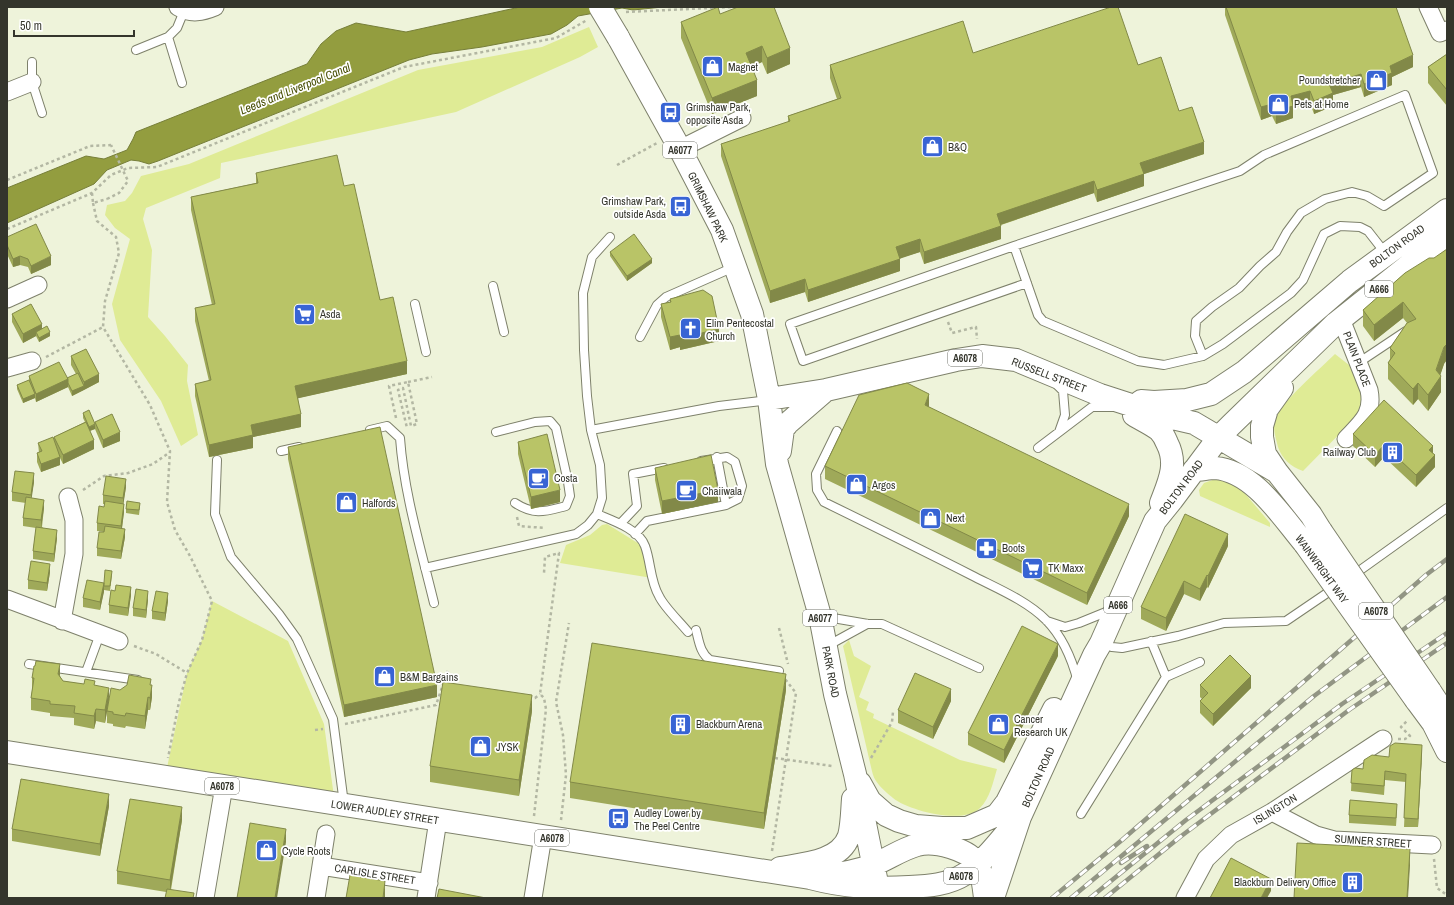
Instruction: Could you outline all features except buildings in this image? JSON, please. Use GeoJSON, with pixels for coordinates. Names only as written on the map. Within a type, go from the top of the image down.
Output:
{"type":"FeatureCollection","features":[{"type":"Feature","properties":{"kind":"highway","name":"GRIMSHAW PARK"},"geometry":{"type":"LineString","coordinates":[[603,13],[618,37],[680,150],[722,230],[752,314],[769,400]]}},
{"type":"Feature","properties":{"kind":"highway","name":"BOLTON ROAD"},"geometry":{"type":"LineString","coordinates":[[1020,817],[1079,687],[1101,643],[1155,521],[1194,470],[1314,345],[1341,319],[1394,262],[1447,210]]}},
{"type":"Feature","properties":{"kind":"highway","name":"BOLTON ROAD"},"geometry":{"type":"LineString","coordinates":[[1100,395],[1154,402],[1187,400],[1211,394],[1244,372],[1350,281],[1394,262],[1447,235]]}},
{"type":"Feature","properties":{"kind":"highway","name":"A6078"},"geometry":{"type":"LineString","coordinates":[[1277,472],[1265,454],[1262,437],[1262,426],[1264,419],[1267,409],[1314,345]]}},
{"type":"Feature","properties":{"kind":"highway","name":"RUSSELL STREET"},"geometry":{"type":"LineString","coordinates":[[769,400],[826,390],[956,360],[982,356],[1016,360],[1100,395],[1168,417],[1194,423],[1227,435]]}},
{"type":"Feature","properties":{"kind":"highway"},"geometry":{"type":"LineString","coordinates":[[1244,372],[1234,397],[1227,435],[1232,452],[1236,459],[1264,494]]}},
{"type":"Feature","properties":{"kind":"highway","name":"RUSSELL STREET"},"geometry":{"type":"LineString","coordinates":[[777,464],[783,430],[826,390]]}},
{"type":"Feature","properties":{"kind":"highway"},"geometry":{"type":"LineString","coordinates":[[1100,395],[1159,430],[1170,448],[1173,461],[1172,475],[1155,521]]}},
{"type":"Feature","properties":{"kind":"highway","name":"PARK ROAD"},"geometry":{"type":"LineString","coordinates":[[769,400],[777,464],[820,616],[835,694],[855,774],[879,893]]}},
{"type":"Feature","properties":{"kind":"highway","name":"WAINWRIGHT WAY"},"geometry":{"type":"LineString","coordinates":[[1227,435],[1277,472],[1311,515],[1313,538]]}},
{"type":"Feature","properties":{"kind":"highway","name":"WAINWRIGHT WAY"},"geometry":{"type":"LineString","coordinates":[[1194,470],[1215,468],[1231,472],[1248,481],[1313,538],[1433,723],[1447,751]]}},
{"type":"Feature","properties":{"kind":"highway"},"geometry":{"type":"LineString","coordinates":[[855,774],[870,801],[886,815],[898,821],[928,828],[967,828],[997,815],[1007,802],[1061,696],[1079,687]]}},
{"type":"Feature","properties":{"kind":"highway","name":"WAINWRIGHT WAY"},"geometry":{"type":"LineString","coordinates":[[1419,703],[1447,717]]}},
{"type":"Feature","properties":{"kind":"highway","name":"LOWER AUDLEY STREET"},"geometry":{"type":"LineString","coordinates":[[7,752],[544,837],[767,862],[803,864],[832,855],[842,848],[849,836],[855,774]]}},
{"type":"Feature","properties":{"kind":"highway"},"geometry":{"type":"LineString","coordinates":[[993,898],[1020,817]]}},
{"type":"Feature","properties":{"kind":"highway","name":"A6078"},"geometry":{"type":"LineString","coordinates":[[879,893],[942,884],[965,874],[978,865],[1020,817]]}},
{"type":"Feature","properties":{"kind":"highway"},"geometry":{"type":"LineString","coordinates":[[810,878],[856,870],[873,865],[916,845],[926,843],[935,844],[960,851],[970,857],[978,865],[985,898]]}},
{"type":"Feature","properties":{"kind":"highway","name":"LOWER AUDLEY STREET"},"geometry":{"type":"LineString","coordinates":[[767,862],[810,878],[879,893]]}},
{"type":"Feature","properties":{"kind":"highway"},"geometry":{"type":"LineString","coordinates":[[810,878],[849,898]]}},
{"type":"Feature","properties":{"kind":"street"},"geometry":{"type":"LineString","coordinates":[[181,9],[202,12],[216,7]]}},
{"type":"Feature","properties":{"kind":"street"},"geometry":{"type":"LineString","coordinates":[[1428,7],[1440,33],[1447,30]]}},
{"type":"Feature","properties":{"kind":"street"},"geometry":{"type":"LineString","coordinates":[[7,92],[32,82]]}},
{"type":"Feature","properties":{"kind":"street"},"geometry":{"type":"LineString","coordinates":[[680,150],[742,118]]}},
{"type":"Feature","properties":{"kind":"street"},"geometry":{"type":"LineString","coordinates":[[7,299],[38,285]]}},
{"type":"Feature","properties":{"kind":"street","name":"PLAIN PLACE"},"geometry":{"type":"LineString","coordinates":[[1341,319],[1369,390],[1371,399],[1370,408],[1366,418],[1346,439]]}},
{"type":"Feature","properties":{"kind":"street"},"geometry":{"type":"LineString","coordinates":[[7,368],[32,361]]}},
{"type":"Feature","properties":{"kind":"street"},"geometry":{"type":"LineString","coordinates":[[62,620],[74,554],[74,520],[68,497]]}},
{"type":"Feature","properties":{"kind":"street"},"geometry":{"type":"LineString","coordinates":[[7,599],[119,641]]}},
{"type":"Feature","properties":{"kind":"street","name":"ISLINGTON"},"geometry":{"type":"LineString","coordinates":[[1185,898],[1206,859],[1231,835],[1272,812],[1383,739]]}},
{"type":"Feature","properties":{"kind":"street"},"geometry":{"type":"LineString","coordinates":[[205,898],[224,786]]}},
{"type":"Feature","properties":{"kind":"street","name":"SUMNER STREET"},"geometry":{"type":"LineString","coordinates":[[1272,812],[1316,835],[1334,840],[1432,845]]}},
{"type":"Feature","properties":{"kind":"street"},"geometry":{"type":"LineString","coordinates":[[427,890],[438,820]]}},
{"type":"Feature","properties":{"kind":"street","name":"CARLISLE STREET"},"geometry":{"type":"LineString","coordinates":[[316,898],[326,834]]}},
{"type":"Feature","properties":{"kind":"street"},"geometry":{"type":"LineString","coordinates":[[533,898],[544,837]]}},
{"type":"Feature","properties":{"kind":"street","name":"CARLISLE STREET"},"geometry":{"type":"LineString","coordinates":[[321,866],[427,890]]}},
{"type":"Feature","properties":{"kind":"lane"},"geometry":{"type":"LineString","coordinates":[[136,50],[168,37],[177,28],[181,9]]}},
{"type":"Feature","properties":{"kind":"lane"},"geometry":{"type":"LineString","coordinates":[[168,37],[182,84]]}},
{"type":"Feature","properties":{"kind":"lane"},"geometry":{"type":"LineString","coordinates":[[32,62],[32,82],[42,112]]}},
{"type":"Feature","properties":{"kind":"lane"},"geometry":{"type":"LineString","coordinates":[[1027,284],[803,361],[790,324],[1014,246],[1240,171],[1264,155],[1405,95],[1433,173],[1384,206],[1367,196],[1352,192],[1324,199],[1301,213],[1287,232],[1276,252],[1239,288],[1212,307],[1196,321],[1195,336],[1202,356]]}},
{"type":"Feature","properties":{"kind":"lane"},"geometry":{"type":"LineString","coordinates":[[1014,246],[1038,315],[1043,320],[1138,361],[1164,365],[1202,356],[1223,344],[1291,293],[1303,280],[1324,234],[1340,226],[1360,227],[1368,231],[1394,262]]}},
{"type":"Feature","properties":{"kind":"lane"},"geometry":{"type":"LineString","coordinates":[[425,568],[560,539],[576,534],[588,525],[597,514],[602,498],[600,465],[591,430],[587,396],[584,350],[583,292],[592,258],[610,237]]}},
{"type":"Feature","properties":{"kind":"lane"},"geometry":{"type":"LineString","coordinates":[[640,337],[657,305],[666,298],[735,266]]}},
{"type":"Feature","properties":{"kind":"lane"},"geometry":{"type":"LineString","coordinates":[[493,286],[504,332]]}},
{"type":"Feature","properties":{"kind":"lane"},"geometry":{"type":"LineString","coordinates":[[415,304],[426,352]]}},
{"type":"Feature","properties":{"kind":"lane"},"geometry":{"type":"LineString","coordinates":[[1358,363],[1406,331]]}},
{"type":"Feature","properties":{"kind":"lane"},"geometry":{"type":"LineString","coordinates":[[1044,371],[1063,391],[1065,416],[1059,432]]}},
{"type":"Feature","properties":{"kind":"lane"},"geometry":{"type":"LineString","coordinates":[[591,430],[719,406],[769,400]]}},
{"type":"Feature","properties":{"kind":"lane"},"geometry":{"type":"LineString","coordinates":[[1038,448],[1092,407],[1121,407]]}},
{"type":"Feature","properties":{"kind":"lane"},"geometry":{"type":"LineString","coordinates":[[496,432],[535,422],[550,421],[556,428],[570,496],[566,506],[542,512],[522,508],[516,503]]}},
{"type":"Feature","properties":{"kind":"lane"},"geometry":{"type":"LineString","coordinates":[[364,431],[387,426],[400,438],[408,495],[434,603]]}},
{"type":"Feature","properties":{"kind":"lane"},"geometry":{"type":"LineString","coordinates":[[836,431],[816,474],[817,490],[824,502],[1015,598],[1036,611],[1047,621],[1063,642],[1073,664],[1079,687]]}},
{"type":"Feature","properties":{"kind":"lane"},"geometry":{"type":"LineString","coordinates":[[282,451],[304,446]]}},
{"type":"Feature","properties":{"kind":"lane"},"geometry":{"type":"LineString","coordinates":[[635,534],[647,522],[726,505],[738,499],[742,486],[735,462],[727,457],[717,457],[694,462]]}},
{"type":"Feature","properties":{"kind":"lane"},"geometry":{"type":"LineString","coordinates":[[717,457],[726,505]]}},
{"type":"Feature","properties":{"kind":"lane"},"geometry":{"type":"LineString","coordinates":[[217,460],[215,514],[231,557],[279,614],[297,639],[333,719],[344,805]]}},
{"type":"Feature","properties":{"kind":"lane"},"geometry":{"type":"LineString","coordinates":[[621,523],[636,506],[633,474],[671,467]]}},
{"type":"Feature","properties":{"kind":"lane"},"geometry":{"type":"LineString","coordinates":[[1101,643],[1112,647],[1122,648],[1178,636],[1224,623],[1286,621],[1447,508]]}},
{"type":"Feature","properties":{"kind":"lane"},"geometry":{"type":"LineString","coordinates":[[597,514],[621,523],[635,534],[644,544],[652,578],[659,597],[692,631],[702,652],[710,660],[783,673]]}},
{"type":"Feature","properties":{"kind":"lane"},"geometry":{"type":"LineString","coordinates":[[1047,621],[1065,627],[1116,608]]}},
{"type":"Feature","properties":{"kind":"lane"},"geometry":{"type":"LineString","coordinates":[[820,616],[868,624],[882,624],[979,668]]}},
{"type":"Feature","properties":{"kind":"lane"},"geometry":{"type":"LineString","coordinates":[[826,647],[868,624]]}},
{"type":"Feature","properties":{"kind":"lane"},"geometry":{"type":"LineString","coordinates":[[86,672],[100,634]]}},
{"type":"Feature","properties":{"kind":"lane"},"geometry":{"type":"LineString","coordinates":[[1151,641],[1166,677]]}},
{"type":"Feature","properties":{"kind":"lane"},"geometry":{"type":"LineString","coordinates":[[1082,814],[1166,677],[1200,662]]}},
{"type":"Feature","properties":{"kind":"lane"},"geometry":{"type":"LineString","coordinates":[[29,664],[143,681]]}},
{"type":"Feature","properties":{"kind":"path"},"geometry":{"type":"LineString","coordinates":[[7,229],[92,192],[111,175],[117,172],[128,168],[157,167],[404,67],[556,38],[603,13],[731,7]]}},
{"type":"Feature","properties":{"kind":"path"},"geometry":{"type":"LineString","coordinates":[[617,165],[658,143]]}},
{"type":"Feature","properties":{"kind":"path"},"geometry":{"type":"LineString","coordinates":[[7,180],[90,146],[111,145],[128,181],[119,192],[107,199],[93,203]]}},
{"type":"Feature","properties":{"kind":"path"},"geometry":{"type":"LineString","coordinates":[[92,192],[97,221],[116,237],[119,253],[105,301],[103,327],[150,405],[170,451],[167,502],[175,530],[212,600],[202,640],[187,673],[179,702],[165,777]]}},
{"type":"Feature","properties":{"kind":"path"},"geometry":{"type":"LineString","coordinates":[[32,361],[45,357],[103,327]]}},
{"type":"Feature","properties":{"kind":"path"},"geometry":{"type":"LineString","coordinates":[[952,333],[976,327],[978,340]]}},
{"type":"Feature","properties":{"kind":"path"},"geometry":{"type":"LineString","coordinates":[[971,340],[983,339]]}},
{"type":"Feature","properties":{"kind":"path"},"geometry":{"type":"LineString","coordinates":[[387,426],[396,418],[389,386],[432,377]]}},
{"type":"Feature","properties":{"kind":"path"},"geometry":{"type":"LineString","coordinates":[[408,382],[417,424],[411,426],[403,388],[398,390],[408,434]]}},
{"type":"Feature","properties":{"kind":"path"},"geometry":{"type":"LineString","coordinates":[[68,497],[88,488],[104,476],[128,473],[153,464],[170,451]]}},
{"type":"Feature","properties":{"kind":"path"},"geometry":{"type":"LineString","coordinates":[[516,515],[519,526],[546,528],[560,539]]}},
{"type":"Feature","properties":{"kind":"path"},"geometry":{"type":"LineString","coordinates":[[525,697],[535,698],[540,694],[559,553],[545,557],[544,573]]}},
{"type":"Feature","properties":{"kind":"path"},"geometry":{"type":"LineString","coordinates":[[544,837],[566,775],[563,736],[556,702],[569,623]]}},
{"type":"Feature","properties":{"kind":"path"},"geometry":{"type":"LineString","coordinates":[[779,628],[788,662],[788,668]]}},
{"type":"Feature","properties":{"kind":"path"},"geometry":{"type":"LineString","coordinates":[[119,641],[156,654],[187,673]]}},
{"type":"Feature","properties":{"kind":"path"},"geometry":{"type":"LineString","coordinates":[[334,727],[436,705],[448,670]]}},
{"type":"Feature","properties":{"kind":"path"},"geometry":{"type":"LineString","coordinates":[[783,673],[786,680]]}},
{"type":"Feature","properties":{"kind":"path"},"geometry":{"type":"LineString","coordinates":[[767,862],[786,760],[796,693],[786,680],[783,673]]}},
{"type":"Feature","properties":{"kind":"path"},"geometry":{"type":"LineString","coordinates":[[441,687],[449,688]]}},
{"type":"Feature","properties":{"kind":"path"},"geometry":{"type":"LineString","coordinates":[[540,694],[544,698],[546,709],[544,837]]}},
{"type":"Feature","properties":{"kind":"path"},"geometry":{"type":"LineString","coordinates":[[1410,736],[1401,727],[1419,703]]}},
{"type":"Feature","properties":{"kind":"path"},"geometry":{"type":"LineString","coordinates":[[855,774],[864,771],[892,722],[893,712]]}},
{"type":"Feature","properties":{"kind":"path"},"geometry":{"type":"LineString","coordinates":[[775,758],[832,766]]}},
{"type":"Feature","properties":{"kind":"path"},"geometry":{"type":"LineString","coordinates":[[1432,845],[1437,888],[1447,895]]}},
{"type":"Feature","properties":{"kind":"shaded area"},"geometry":{"type":"Polygon","coordinates":[[[589,27],[598,47],[580,57],[456,112],[221,163],[220,178],[146,208],[143,219],[152,250],[148,317],[188,365],[187,381],[198,435],[181,446],[161,401],[120,340],[112,304],[130,239],[115,228],[105,215],[107,205],[125,201],[132,193],[141,176],[189,164],[418,70],[542,47],[589,27]]]}},
{"type":"Feature","properties":{"kind":"shaded area"},"geometry":{"type":"Polygon","coordinates":[[[1335,354],[1349,365],[1364,396],[1362,411],[1303,471],[1288,462],[1282,455],[1278,447],[1275,433],[1275,419],[1293,395],[1335,354]]]}},
{"type":"Feature","properties":{"kind":"shaded area"},"geometry":{"type":"Polygon","coordinates":[[[1218,478],[1236,483],[1270,523],[1270,527],[1200,496],[1199,490],[1204,483],[1218,478]]]}},
{"type":"Feature","properties":{"kind":"shaded area"},"geometry":{"type":"Polygon","coordinates":[[[607,524],[641,545],[652,578],[560,563],[566,545],[590,535],[602,525],[607,524]]]}},
{"type":"Feature","properties":{"kind":"shaded area"},"geometry":{"type":"Polygon","coordinates":[[[212,601],[288,641],[324,724],[335,804],[165,777],[187,673],[202,640],[212,601]]]}},
{"type":"Feature","properties":{"kind":"shaded area"},"geometry":{"type":"Polygon","coordinates":[[[849,640],[854,656],[871,666],[859,697],[869,702],[866,710],[874,714],[873,718],[960,760],[997,769],[989,795],[980,808],[972,813],[950,816],[923,811],[901,803],[893,798],[874,778],[843,646],[849,640]]]}},
{"type":"Feature","properties":{"kind":"water","name":"Leeds and Liverpool Canal"},"geometry":{"type":"Polygon","coordinates":[[[520,7],[663,7],[633,10],[622,8],[578,16],[567,25],[551,34],[482,47],[432,54],[409,60],[158,161],[149,164],[131,160],[107,170],[94,184],[7,223],[7,188],[86,156],[104,159],[127,150],[136,132],[307,64],[321,44],[336,31],[356,23],[406,32],[520,7]]]}},
{"type":"Feature","properties":{"kind":"railway"},"geometry":{"type":"LineString","coordinates":[[1052,898],[1122,840],[1426,575],[1447,559]]}},
{"type":"Feature","properties":{"kind":"railway"},"geometry":{"type":"LineString","coordinates":[[1071,898],[1314,696],[1447,597]]}},
{"type":"Feature","properties":{"kind":"railway"},"geometry":{"type":"LineString","coordinates":[[1090,898],[1186,820],[1342,704],[1447,633]]}},
{"type":"Feature","properties":{"kind":"railway"},"geometry":{"type":"LineString","coordinates":[[1105,898],[1180,837],[1349,710],[1447,643]]}},
{"type":"Feature","properties":{"kind":"railway"},"geometry":{"type":"LineString","coordinates":[[1121,863],[1147,846]]}},
{"type":"Feature","properties":{"kind":"place","name":"Magnet"},"geometry":{"type":"Point","coordinates":[713,67]}},
{"type":"Feature","properties":{"kind":"place","name":"Poundstretcher"},"geometry":{"type":"Point","coordinates":[1376,80]}},
{"type":"Feature","properties":{"kind":"place","name":"Pets at Home"},"geometry":{"type":"Point","coordinates":[1279,104]}},
{"type":"Feature","properties":{"kind":"place","name":"Grimshaw Park, opposite Asda"},"geometry":{"type":"Point","coordinates":[670,113]}},
{"type":"Feature","properties":{"kind":"place","name":"B&Q"},"geometry":{"type":"Point","coordinates":[932,147]}},
{"type":"Feature","properties":{"kind":"place","name":"Grimshaw Park, outside Asda"},"geometry":{"type":"Point","coordinates":[681,207]}},
{"type":"Feature","properties":{"kind":"place","name":"Asda"},"geometry":{"type":"Point","coordinates":[304,314]}},
{"type":"Feature","properties":{"kind":"place","name":"Elim Pentecostal Church"},"geometry":{"type":"Point","coordinates":[690,329]}},
{"type":"Feature","properties":{"kind":"place","name":"Railway Club"},"geometry":{"type":"Point","coordinates":[1392,452]}},
{"type":"Feature","properties":{"kind":"place","name":"Costa"},"geometry":{"type":"Point","coordinates":[539,478]}},
{"type":"Feature","properties":{"kind":"place","name":"Argos"},"geometry":{"type":"Point","coordinates":[857,485]}},
{"type":"Feature","properties":{"kind":"place","name":"Chaiiwala"},"geometry":{"type":"Point","coordinates":[687,491]}},
{"type":"Feature","properties":{"kind":"place","name":"Halfords"},"geometry":{"type":"Point","coordinates":[346,503]}},
{"type":"Feature","properties":{"kind":"place","name":"Next"},"geometry":{"type":"Point","coordinates":[930,518]}},
{"type":"Feature","properties":{"kind":"place","name":"Boots"},"geometry":{"type":"Point","coordinates":[986,548]}},
{"type":"Feature","properties":{"kind":"place","name":"TK Maxx"},"geometry":{"type":"Point","coordinates":[1032,568]}},
{"type":"Feature","properties":{"kind":"place","name":"B&M Bargains"},"geometry":{"type":"Point","coordinates":[384,677]}},
{"type":"Feature","properties":{"kind":"place","name":"Blackburn Arena"},"geometry":{"type":"Point","coordinates":[681,724]}},
{"type":"Feature","properties":{"kind":"place","name":"Cancer Research UK"},"geometry":{"type":"Point","coordinates":[998,725]}},
{"type":"Feature","properties":{"kind":"place","name":"JYSK"},"geometry":{"type":"Point","coordinates":[481,747]}},
{"type":"Feature","properties":{"kind":"place","name":"Audley Lower by The Peel Centre"},"geometry":{"type":"Point","coordinates":[618,819]}},
{"type":"Feature","properties":{"kind":"place","name":"Cycle Roots"},"geometry":{"type":"Point","coordinates":[267,851]}},
{"type":"Feature","properties":{"kind":"place","name":"Blackburn Delivery Office"},"geometry":{"type":"Point","coordinates":[1352,882]}}]}
